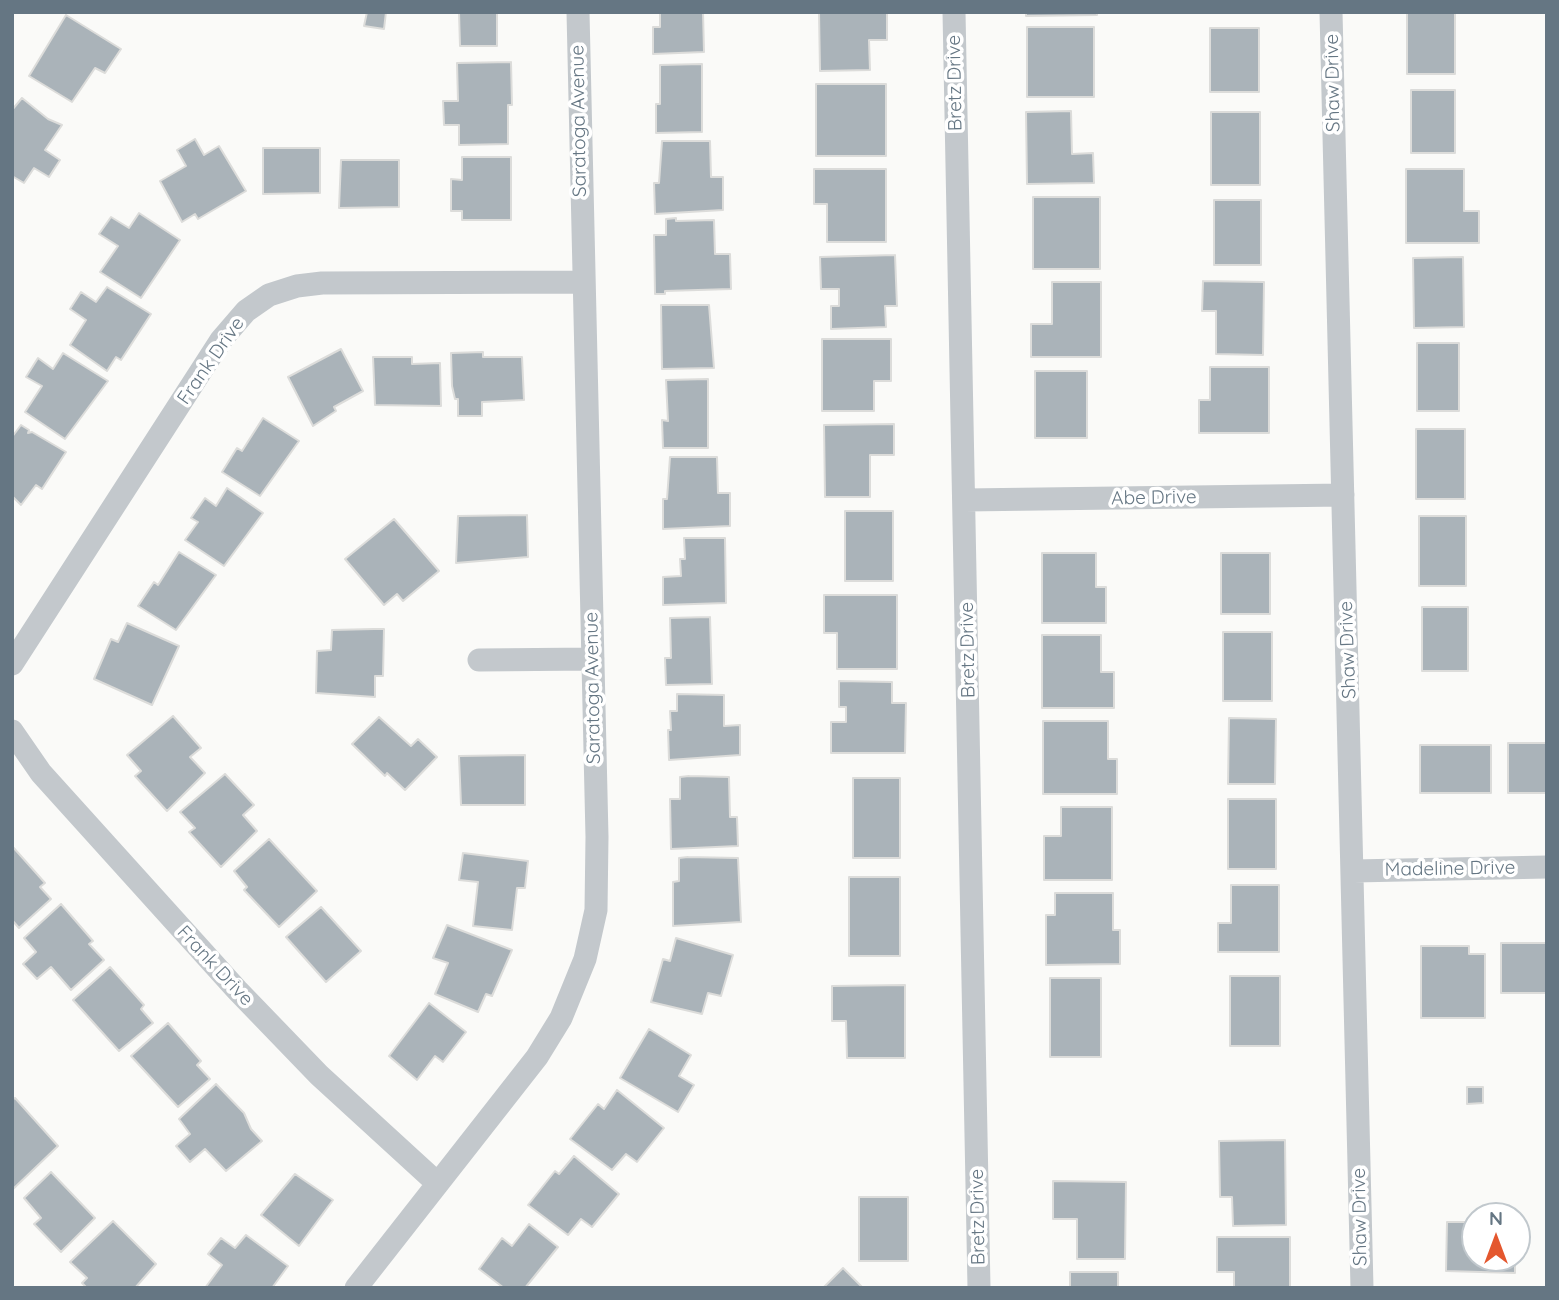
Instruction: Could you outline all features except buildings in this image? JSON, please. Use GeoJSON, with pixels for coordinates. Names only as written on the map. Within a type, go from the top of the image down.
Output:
{"type":"FeatureCollection","features":[{"type":"Feature","properties":{"kind":"street","name":"Saratoga Avenue"},"geometry":{"type":"LineString","coordinates":[[356,1288],[537,1057],[561,1018],[585,959],[597,898],[578,12]]}},
{"type":"Feature","properties":{"kind":"street","name":"Bretz Drive"},"geometry":{"type":"LineString","coordinates":[[954,12],[979,1288]]}},
{"type":"Feature","properties":{"kind":"street","name":"Shaw Drive"},"geometry":{"type":"LineString","coordinates":[[1331,12],[1363,1288]]}},
{"type":"Feature","properties":{"kind":"street","name":"Frank Drive"},"geometry":{"type":"LineString","coordinates":[[12,664],[221,340],[246,310],[269,295],[298,286],[322,283],[582,282]]}},
{"type":"Feature","properties":{"kind":"street","name":"Abe Drive"},"geometry":{"type":"LineString","coordinates":[[965,500],[1343,495]]}},
{"type":"Feature","properties":{"kind":"street"},"geometry":{"type":"LineString","coordinates":[[479,660],[593,659]]}},
{"type":"Feature","properties":{"kind":"street","name":"Frank Drive"},"geometry":{"type":"LineString","coordinates":[[12,731],[41,774],[236,990],[319,1075],[438,1183]]}},
{"type":"Feature","properties":{"kind":"street","name":"Madeline Drive"},"geometry":{"type":"LineString","coordinates":[[1354,871],[1547,867]]}}]}
